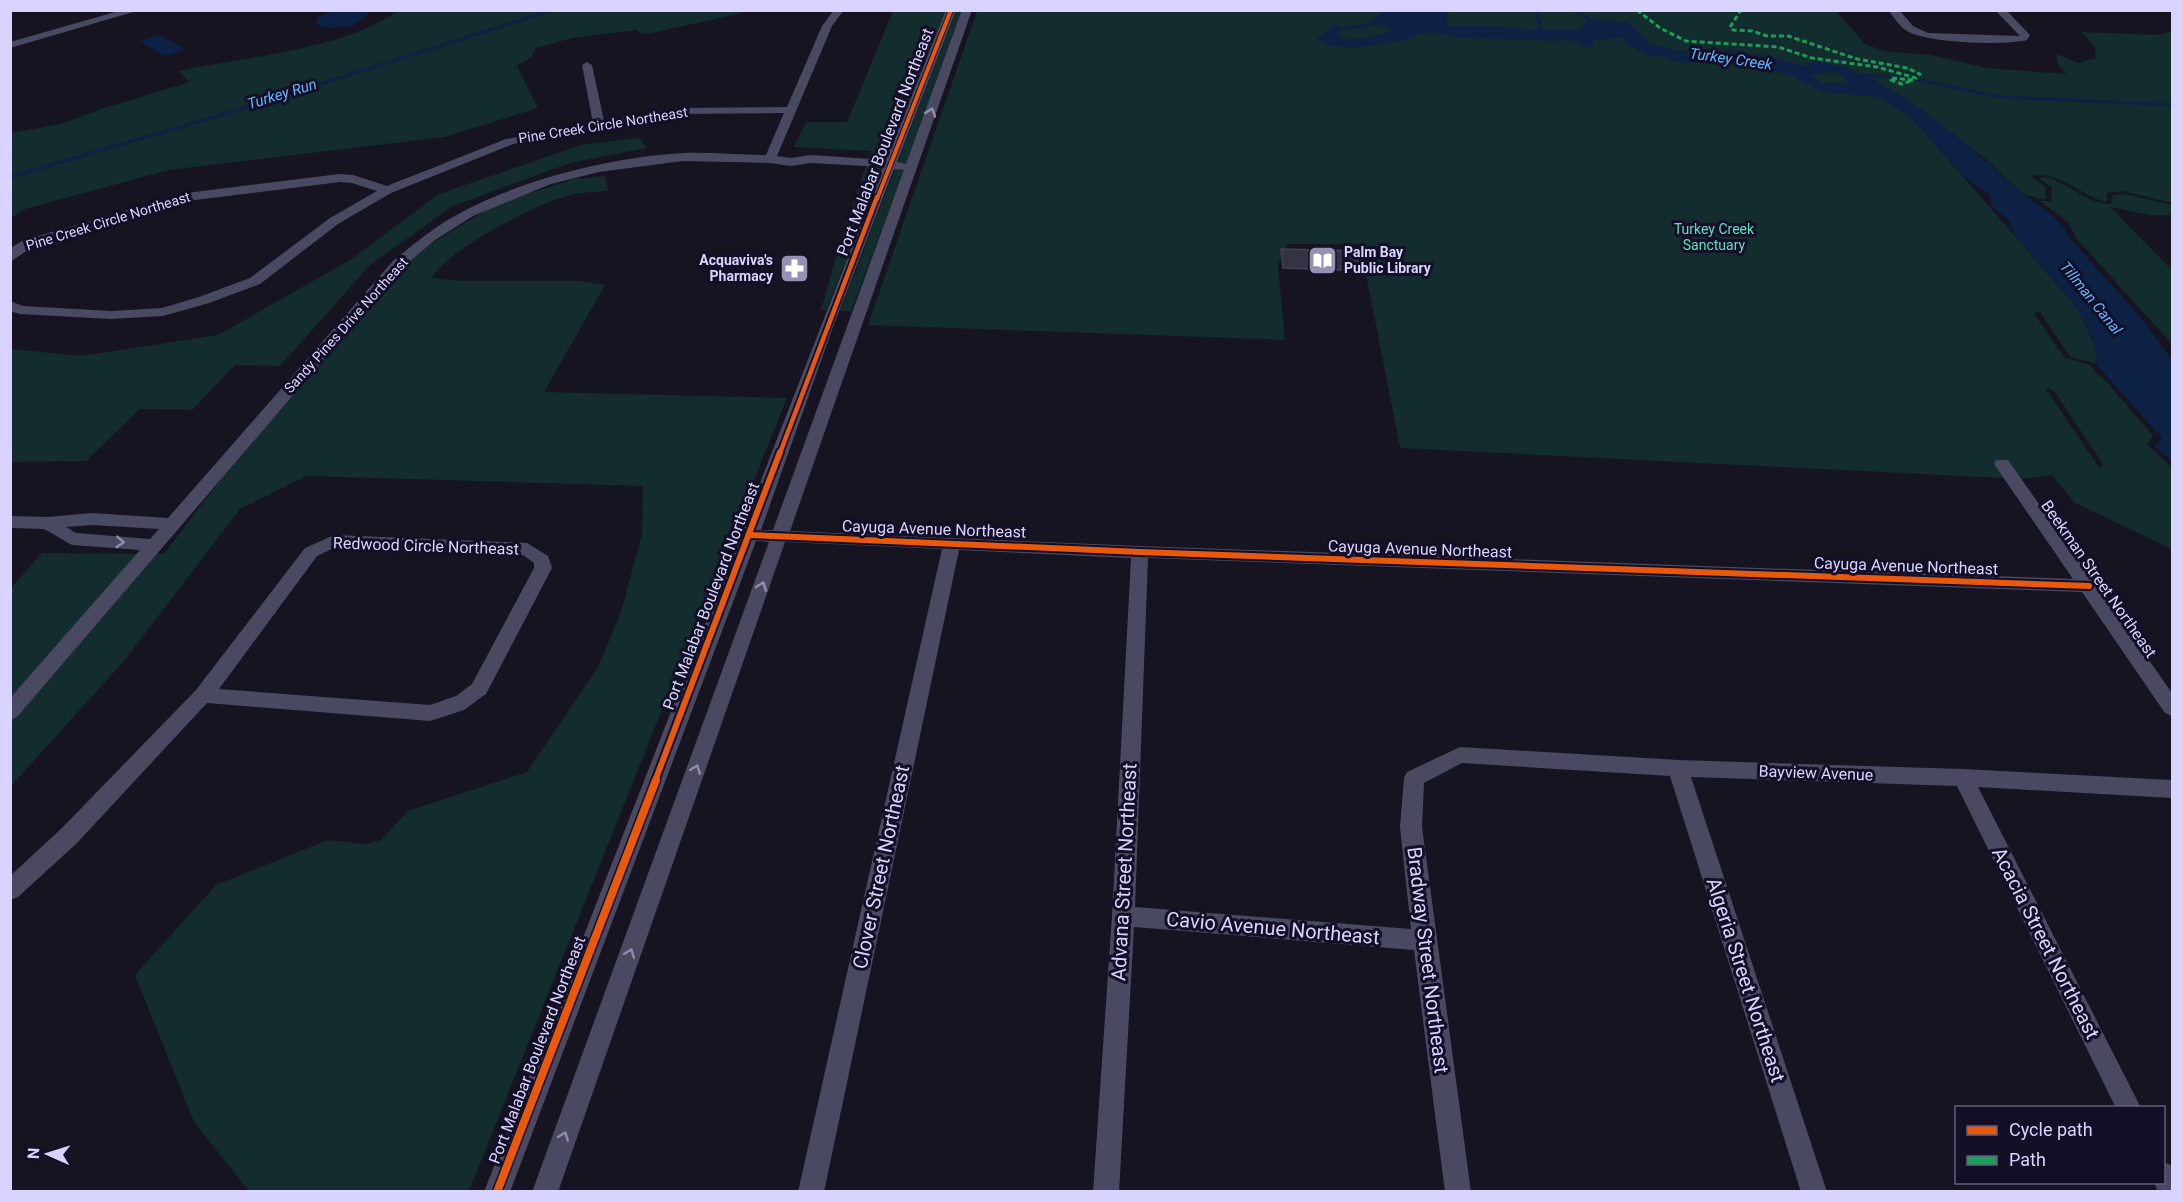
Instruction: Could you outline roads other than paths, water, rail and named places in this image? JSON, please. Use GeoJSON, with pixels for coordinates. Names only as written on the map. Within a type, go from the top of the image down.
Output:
{"type":"FeatureCollection","features":[{"type":"Feature","properties":{"kind":"street"},"geometry":{"type":"LineString","coordinates":[[10,40],[116,10]]}},
{"type":"Feature","properties":{"kind":"street"},"geometry":{"type":"LineString","coordinates":[[10,45],[135,10]]}},
{"type":"Feature","properties":{"kind":"street"},"geometry":{"type":"LineString","coordinates":[[770,159],[827,26],[839,10]]}},
{"type":"Feature","properties":{"kind":"street","name":"Port Malabar Boulevard Northeast"},"geometry":{"type":"LineString","coordinates":[[497,1191],[951,10]]}},
{"type":"Feature","properties":{"kind":"street","name":"Port Malabar Boulevard Northeast"},"geometry":{"type":"LineString","coordinates":[[545,1191],[967,10]]}},
{"type":"Feature","properties":{"kind":"street"},"geometry":{"type":"LineString","coordinates":[[1893,10],[1909,28],[1926,36],[2012,40],[2023,38],[2023,31],[2000,10]]}},
{"type":"Feature","properties":{"kind":"street"},"geometry":{"type":"LineString","coordinates":[[587,65],[599,125]]}},
{"type":"Feature","properties":{"kind":"street","name":"Pine Creek Circle Northeast"},"geometry":{"type":"LineString","coordinates":[[10,305],[20,310],[111,315],[163,312],[246,286],[264,276],[325,227],[387,190],[510,141],[679,111],[791,110]]}},
{"type":"Feature","properties":{"kind":"street","name":"Sandy Pines Drive Northeast"},"geometry":{"type":"LineString","coordinates":[[10,712],[398,264],[430,237],[469,213],[547,181],[599,168],[683,157],[770,159],[791,162],[813,170],[878,171],[891,167]]}},
{"type":"Feature","properties":{"kind":"street"},"geometry":{"type":"LineString","coordinates":[[891,167],[912,168]]}},
{"type":"Feature","properties":{"kind":"street","name":"Pine Creek Circle Northeast"},"geometry":{"type":"LineString","coordinates":[[10,258],[15,251],[29,243],[171,200],[200,194],[340,178],[353,179],[387,190]]}},
{"type":"Feature","properties":{"kind":"street"},"geometry":{"type":"LineString","coordinates":[[801,396],[828,397]]}},
{"type":"Feature","properties":{"kind":"street","name":"Beekman Street Northeast"},"geometry":{"type":"LineString","coordinates":[[2002,464],[2172,708]]}},
{"type":"Feature","properties":{"kind":"street"},"geometry":{"type":"LineString","coordinates":[[10,522],[48,523],[92,519],[173,524]]}},
{"type":"Feature","properties":{"kind":"street"},"geometry":{"type":"LineString","coordinates":[[91,541],[110,520]]}},
{"type":"Feature","properties":{"kind":"street"},"geometry":{"type":"LineString","coordinates":[[48,523],[72,539],[155,544]]}},
{"type":"Feature","properties":{"kind":"street","name":"Cayuga Avenue Northeast"},"geometry":{"type":"LineString","coordinates":[[750,535],[1140,552],[2089,586]]}},
{"type":"Feature","properties":{"kind":"street","name":"Redwood Circle Northeast"},"geometry":{"type":"LineString","coordinates":[[10,890],[69,836],[203,694],[304,558],[322,545],[334,541],[527,549],[542,560],[543,568],[479,689],[472,698],[462,704],[430,713],[203,694]]}},
{"type":"Feature","properties":{"kind":"street","name":"Clover Street Northeast"},"geometry":{"type":"LineString","coordinates":[[811,1191],[952,543]]}},
{"type":"Feature","properties":{"kind":"street","name":"Advana Street Northeast"},"geometry":{"type":"LineString","coordinates":[[1106,1191],[1123,916],[1140,552]]}},
{"type":"Feature","properties":{"kind":"street","name":"Bayview Avenue"},"geometry":{"type":"LineString","coordinates":[[1460,755],[1678,768],[1963,778],[2172,789]]}},
{"type":"Feature","properties":{"kind":"street","name":"Bradway Street Northeast"},"geometry":{"type":"LineString","coordinates":[[1458,1191],[1411,827],[1414,778],[1460,755]]}},
{"type":"Feature","properties":{"kind":"street","name":"Algeria Street Northeast"},"geometry":{"type":"LineString","coordinates":[[1678,768],[1814,1191]]}},
{"type":"Feature","properties":{"kind":"street","name":"Acacia Street Northeast"},"geometry":{"type":"LineString","coordinates":[[1963,778],[2128,1106]]}},
{"type":"Feature","properties":{"kind":"street","name":"Cavio Avenue Northeast"},"geometry":{"type":"LineString","coordinates":[[1123,916],[1424,940]]}},
{"type":"Feature","properties":{"kind":"water","name":"Tillman Canal"},"geometry":{"type":"Polygon","coordinates":[[[1385,10],[1446,11],[1448,26],[1496,26],[1534,30],[1580,29],[1588,19],[1628,22],[1650,43],[1666,48],[1695,53],[1730,49],[1807,66],[1813,61],[1845,68],[1873,80],[1940,123],[2054,217],[2141,318],[2172,360],[2172,460],[2154,446],[2162,438],[2095,363],[2095,347],[2089,330],[2079,313],[2053,278],[2015,236],[2009,221],[1992,206],[1989,194],[1963,176],[1916,122],[1879,97],[1823,92],[1789,75],[1759,67],[1711,62],[1677,63],[1661,55],[1652,57],[1628,45],[1623,38],[1592,40],[1593,47],[1582,47],[1575,41],[1459,38],[1434,32],[1420,34],[1407,40],[1356,48],[1330,46],[1317,39],[1333,25],[1338,25],[1339,35],[1343,39],[1367,38],[1387,33],[1390,28],[1371,21],[1385,10]],[[1837,72],[1811,76],[1821,83],[1848,83],[1837,72]]]}},
{"type":"Feature","properties":{"kind":"water"},"geometry":{"type":"Polygon","coordinates":[[[332,11],[367,11],[369,13],[359,22],[344,27],[328,27],[316,23],[318,17],[332,11]]]}},
{"type":"Feature","properties":{"kind":"water"},"geometry":{"type":"Polygon","coordinates":[[[161,35],[185,50],[164,56],[140,41],[161,35]]]}},
{"type":"Feature","properties":{"kind":"waterway","name":"Turkey Run"},"geometry":{"type":"LineString","coordinates":[[10,177],[235,111],[553,10]]}},
{"type":"Feature","properties":{"kind":"waterway"},"geometry":{"type":"LineString","coordinates":[[1536,10],[1542,34]]}},
{"type":"Feature","properties":{"kind":"waterway"},"geometry":{"type":"LineString","coordinates":[[1574,10],[1595,22]]}},
{"type":"Feature","properties":{"kind":"waterway","name":"Turkey Creek"},"geometry":{"type":"LineString","coordinates":[[1335,29],[1370,25],[1382,21]]}},
{"type":"Feature","properties":{"kind":"waterway"},"geometry":{"type":"LineString","coordinates":[[1857,75],[1904,77],[2000,97],[2172,105]]}},
{"type":"Feature","properties":{"kind":"place","name":"Palm Bay Public Library"},"geometry":{"type":"Point","coordinates":[1323,260]}},
{"type":"Feature","properties":{"kind":"place","name":"Acquaviva's Pharmacy"},"geometry":{"type":"Point","coordinates":[794,268]}},
{"type":"Feature","properties":{"kind":"park label","name":"Turkey Creek Sanctuary"},"geometry":{"type":"Point","coordinates":[1714,238]}}]}
